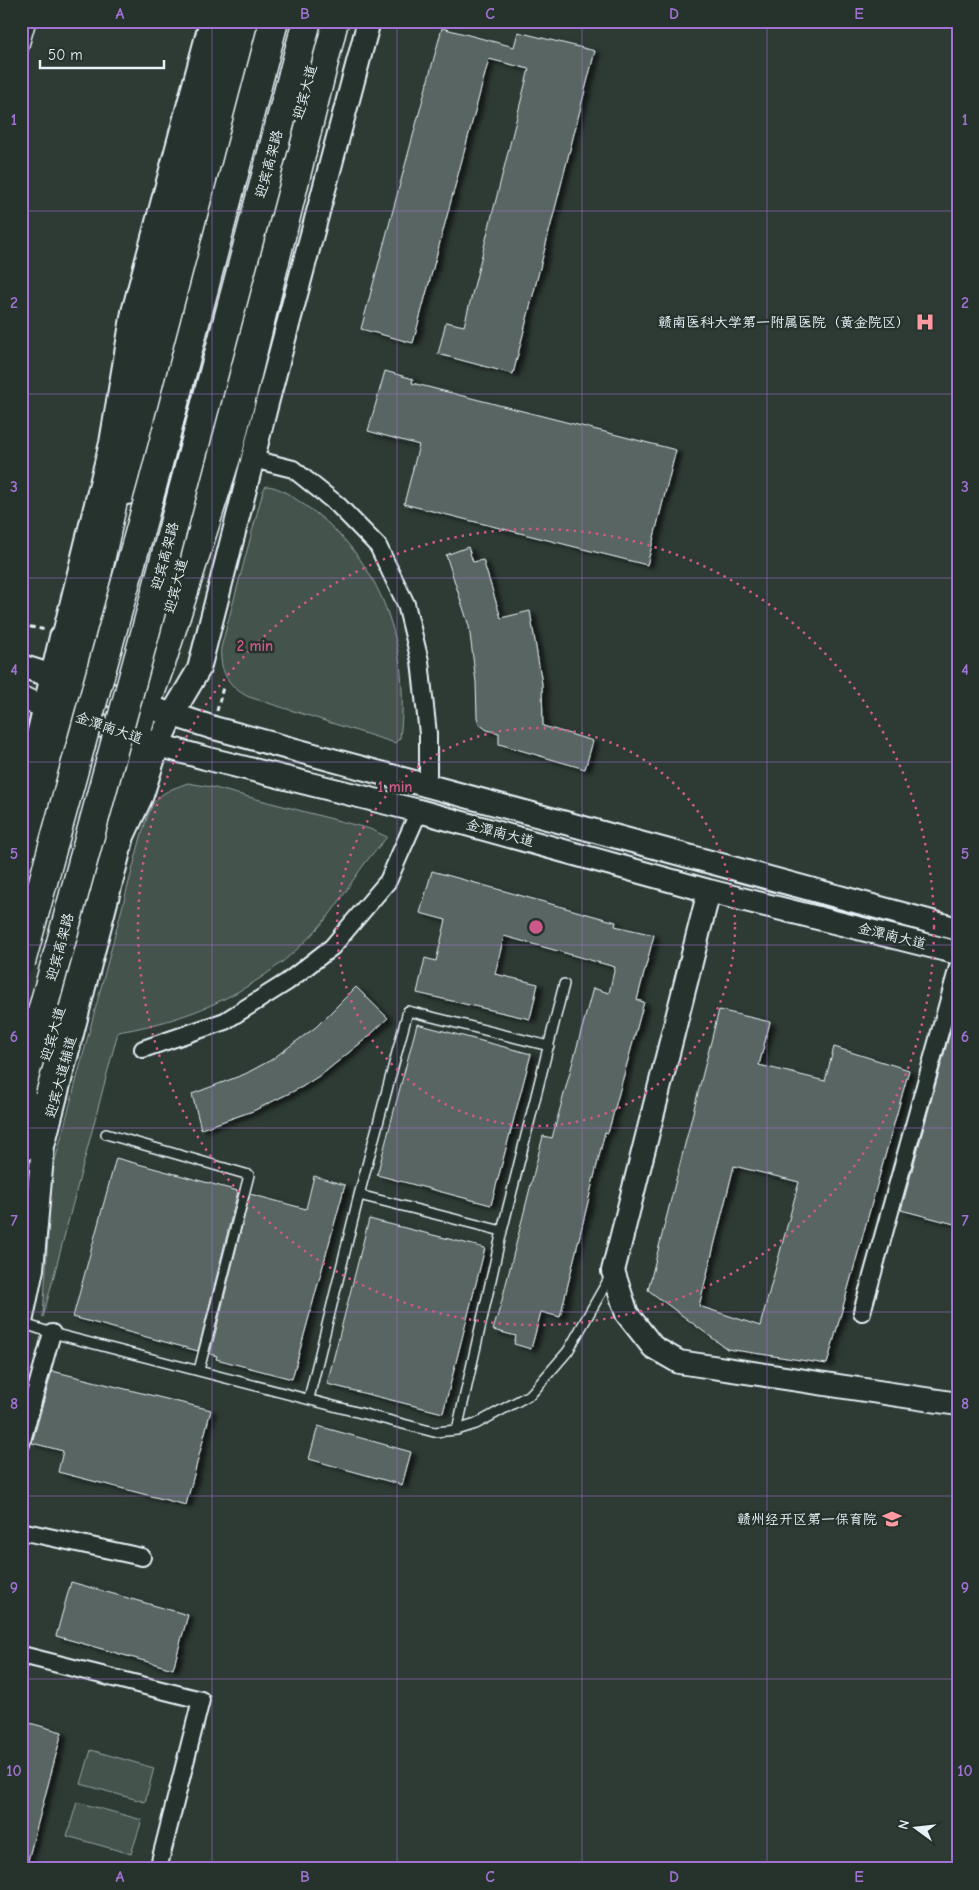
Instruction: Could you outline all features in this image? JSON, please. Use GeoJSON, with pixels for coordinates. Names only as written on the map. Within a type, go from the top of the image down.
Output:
{"type":"FeatureCollection","features":[{"type":"Feature","properties":{"kind":"highway"},"geometry":{"type":"LineString","coordinates":[[63,679],[228,21]]}},
{"type":"Feature","properties":{"kind":"highway"},"geometry":{"type":"LineString","coordinates":[[21,962],[153,483],[274,21]]}},
{"type":"Feature","properties":{"kind":"highway","name":"迎宾高架路"},"geometry":{"type":"LineString","coordinates":[[21,1090],[146,630],[307,21]]}},
{"type":"Feature","properties":{"kind":"highway"},"geometry":{"type":"LineString","coordinates":[[146,705],[241,453],[334,21]]}},
{"type":"Feature","properties":{"kind":"main road"},"geometry":{"type":"LineString","coordinates":[[21,878],[50,775],[55,709],[63,679],[98,598],[255,21]]}},
{"type":"Feature","properties":{"kind":"main road","name":"迎宾大道"},"geometry":{"type":"LineString","coordinates":[[21,1149],[122,795],[147,741],[146,705],[210,450],[323,21]]}},
{"type":"Feature","properties":{"kind":"street"},"geometry":{"type":"LineString","coordinates":[[63,679],[111,443],[132,312],[211,21]]}},
{"type":"Feature","properties":{"kind":"street","name":"迎宾大道辅道"},"geometry":{"type":"LineString","coordinates":[[21,1323],[32,1270],[43,1146],[123,836],[142,795],[147,741],[173,714],[198,669],[241,453],[369,21]]}},
{"type":"Feature","properties":{"kind":"street"},"geometry":{"type":"LineString","coordinates":[[241,453],[293,469],[338,505],[378,546],[406,604],[420,661],[428,734],[428,786]]}},
{"type":"Feature","properties":{"kind":"street","name":"金潭南大道"},"geometry":{"type":"LineString","coordinates":[[21,666],[229,732],[958,929]]}},
{"type":"Feature","properties":{"kind":"street","name":"金潭南大道"},"geometry":{"type":"LineString","coordinates":[[21,698],[147,741],[419,811],[709,891],[958,953]]}},
{"type":"Feature","properties":{"kind":"street"},"geometry":{"type":"LineString","coordinates":[[21,808],[55,709]]}},
{"type":"Feature","properties":{"kind":"street"},"geometry":{"type":"LineString","coordinates":[[143,1049],[224,1021],[288,982],[332,947],[388,881],[419,811]]}},
{"type":"Feature","properties":{"kind":"street"},"geometry":{"type":"LineString","coordinates":[[709,891],[614,1271],[627,1314],[653,1347],[679,1362],[958,1404]]}},
{"type":"Feature","properties":{"kind":"street"},"geometry":{"type":"LineString","coordinates":[[862,1312],[958,967]]}},
{"type":"Feature","properties":{"kind":"street"},"geometry":{"type":"LineString","coordinates":[[21,1444],[52,1333]]}},
{"type":"Feature","properties":{"kind":"street"},"geometry":{"type":"LineString","coordinates":[[21,1531],[142,1557]]}},
{"type":"Feature","properties":{"kind":"street"},"geometry":{"type":"LineString","coordinates":[[21,1660],[22,1655],[201,1700],[158,1869]]}},
{"type":"Feature","properties":{"kind":"lane"},"geometry":{"type":"LineString","coordinates":[[21,56],[31,21]]}},
{"type":"Feature","properties":{"kind":"lane"},"geometry":{"type":"LineString","coordinates":[[457,1430],[502,1231],[564,984]]}},
{"type":"Feature","properties":{"kind":"lane"},"geometry":{"type":"LineString","coordinates":[[309,1398],[358,1195],[408,1011],[549,1046]]}},
{"type":"Feature","properties":{"kind":"lane"},"geometry":{"type":"LineString","coordinates":[[106,1134],[249,1175],[199,1370]]}},
{"type":"Feature","properties":{"kind":"lane"},"geometry":{"type":"LineString","coordinates":[[358,1195],[502,1231]]}},
{"type":"Feature","properties":{"kind":"lane"},"geometry":{"type":"LineString","coordinates":[[21,1323],[52,1333],[309,1398],[434,1432],[457,1430],[476,1424],[530,1394],[568,1351],[614,1271]]}},
{"type":"Feature","properties":{"kind":"shaded area"},"geometry":{"type":"Polygon","coordinates":[[[266,486],[277,488],[287,493],[333,528],[355,552],[372,579],[386,608],[395,639],[401,672],[400,738],[395,743],[249,697],[235,688],[226,677],[223,671],[221,648],[263,491],[266,486]]]}},
{"type":"Feature","properties":{"kind":"shaded area"},"geometry":{"type":"Polygon","coordinates":[[[188,783],[211,787],[370,829],[387,837],[363,866],[330,914],[309,938],[261,978],[208,1006],[179,1017],[149,1026],[118,1032],[43,1317],[52,1172],[142,833],[156,800],[168,791],[188,783]]]}},
{"type":"Feature","properties":{"kind":"shaded area"},"geometry":{"type":"Polygon","coordinates":[[[91,1750],[154,1768],[145,1802],[81,1784],[91,1750]]]}},
{"type":"Feature","properties":{"kind":"shaded area"},"geometry":{"type":"Polygon","coordinates":[[[77,1802],[142,1820],[131,1854],[67,1836],[77,1802]]]}},
{"type":"Feature","properties":{"kind":"building"},"geometry":{"type":"Polygon","coordinates":[[[442,28],[514,47],[518,32],[595,51],[513,374],[438,354],[446,322],[464,326],[529,69],[489,59],[413,343],[361,329],[442,28]]]}},
{"type":"Feature","properties":{"kind":"building"},"geometry":{"type":"Polygon","coordinates":[[[385,371],[413,379],[412,383],[676,450],[647,565],[404,504],[419,445],[368,431],[385,371]]]}},
{"type":"Feature","properties":{"kind":"building"},"geometry":{"type":"Polygon","coordinates":[[[468,547],[473,562],[483,560],[501,618],[530,611],[542,684],[543,726],[593,741],[585,769],[499,744],[499,733],[487,730],[479,724],[469,626],[446,555],[468,547]]]}},
{"type":"Feature","properties":{"kind":"building"},"geometry":{"type":"Polygon","coordinates":[[[432,871],[616,922],[615,926],[654,935],[637,1000],[644,1002],[608,1133],[605,1132],[560,1317],[541,1312],[531,1349],[514,1344],[516,1336],[493,1330],[543,1136],[552,1138],[593,988],[609,993],[615,967],[504,936],[495,974],[538,984],[530,1019],[417,993],[425,958],[436,961],[446,920],[420,913],[432,871]]]}},
{"type":"Feature","properties":{"kind":"building"},"geometry":{"type":"Polygon","coordinates":[[[356,987],[388,1018],[368,1037],[325,1072],[302,1087],[253,1111],[201,1129],[192,1094],[245,1074],[271,1060],[316,1027],[356,987]]]}},
{"type":"Feature","properties":{"kind":"building"},"geometry":{"type":"Polygon","coordinates":[[[719,1010],[770,1022],[759,1065],[825,1081],[834,1047],[909,1070],[827,1364],[727,1349],[648,1290],[719,1010]],[[734,1166],[699,1306],[760,1326],[799,1182],[734,1166]]]}},
{"type":"Feature","properties":{"kind":"building"},"geometry":{"type":"Polygon","coordinates":[[[417,1024],[531,1054],[491,1205],[377,1175],[417,1024]]]}},
{"type":"Feature","properties":{"kind":"building"},"geometry":{"type":"Polygon","coordinates":[[[950,1032],[958,1034],[958,1225],[901,1210],[950,1032]]]}},
{"type":"Feature","properties":{"kind":"building"},"geometry":{"type":"Polygon","coordinates":[[[116,1158],[238,1191],[198,1351],[73,1317],[116,1158]]]}},
{"type":"Feature","properties":{"kind":"building"},"geometry":{"type":"Polygon","coordinates":[[[314,1176],[345,1185],[292,1379],[216,1359],[217,1356],[210,1354],[250,1194],[306,1209],[314,1176]]]}},
{"type":"Feature","properties":{"kind":"building"},"geometry":{"type":"Polygon","coordinates":[[[369,1219],[485,1248],[443,1413],[327,1384],[369,1219]]]}},
{"type":"Feature","properties":{"kind":"building"},"geometry":{"type":"Polygon","coordinates":[[[52,1371],[211,1410],[186,1505],[58,1472],[63,1451],[32,1443],[52,1371]]]}},
{"type":"Feature","properties":{"kind":"building"},"geometry":{"type":"Polygon","coordinates":[[[318,1426],[411,1452],[402,1485],[309,1459],[318,1426]]]}},
{"type":"Feature","properties":{"kind":"building"},"geometry":{"type":"Polygon","coordinates":[[[71,1582],[188,1615],[173,1669],[56,1636],[71,1582]]]}},
{"type":"Feature","properties":{"kind":"building"},"geometry":{"type":"Polygon","coordinates":[[[26,1722],[62,1732],[26,1868],[21,1867],[21,1739],[26,1722]]]}},
{"type":"Feature","properties":{"kind":"place","name":"赣南医科大学第一附属医院（黄金院区）"},"geometry":{"type":"Point","coordinates":[925,322]}},
{"type":"Feature","properties":{"kind":"place","name":"赣州经开区第一保育院"},"geometry":{"type":"Point","coordinates":[892,1519]}}]}
